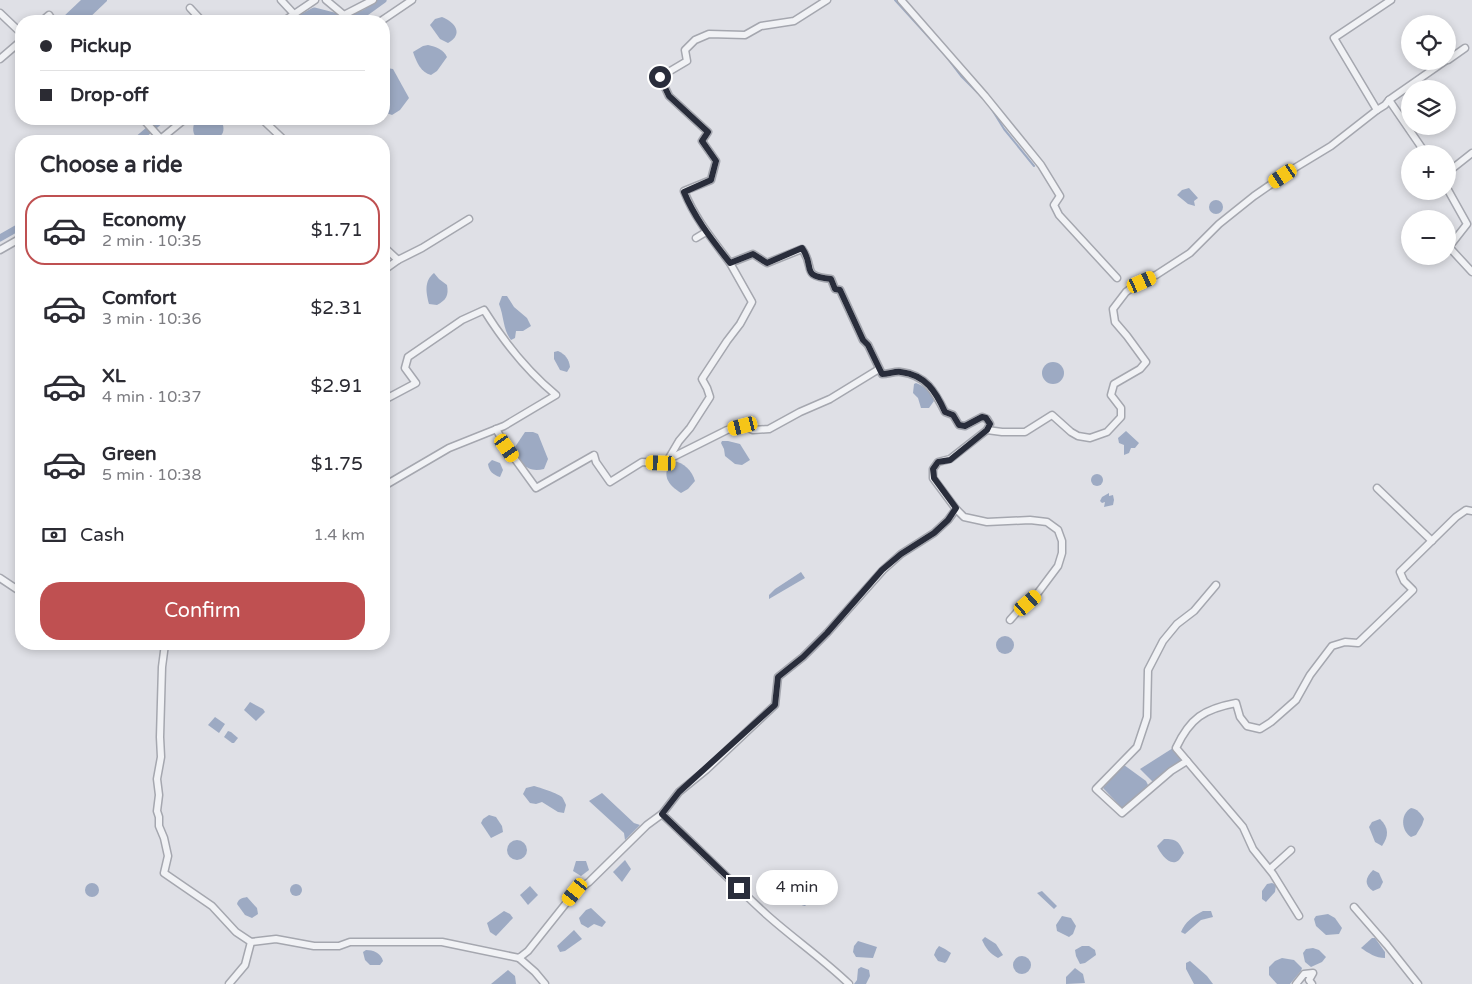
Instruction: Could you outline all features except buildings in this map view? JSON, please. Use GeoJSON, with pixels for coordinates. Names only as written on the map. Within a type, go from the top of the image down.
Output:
{"type":"FeatureCollection","features":[{"type":"Feature","properties":{"kind":"street"},"geometry":{"type":"LineString","coordinates":[[281,0],[294,14],[315,0]]}},
{"type":"Feature","properties":{"kind":"street"},"geometry":{"type":"LineString","coordinates":[[326,0],[344,15],[373,0]]}},
{"type":"Feature","properties":{"kind":"street"},"geometry":{"type":"LineString","coordinates":[[390,15],[412,0]]}},
{"type":"Feature","properties":{"kind":"street"},"geometry":{"type":"LineString","coordinates":[[668,460],[710,397],[702,379],[740,324],[752,302],[730,263],[706,232],[691,208],[684,192],[711,180],[716,161],[702,141],[708,132],[669,96],[660,77],[687,62],[685,50],[695,40],[709,34],[745,35],[760,26],[794,22],[827,0]]}},
{"type":"Feature","properties":{"kind":"street"},"geometry":{"type":"LineString","coordinates":[[901,0],[985,96],[1041,165],[1060,196],[1054,205],[1059,215],[1117,278]]}},
{"type":"Feature","properties":{"kind":"street"},"geometry":{"type":"LineString","coordinates":[[1377,110],[1334,38],[1391,0]]}},
{"type":"Feature","properties":{"kind":"street"},"geometry":{"type":"LineString","coordinates":[[190,8],[196,15]]}},
{"type":"Feature","properties":{"kind":"street"},"geometry":{"type":"LineString","coordinates":[[0,13],[15,27]]}},
{"type":"Feature","properties":{"kind":"street"},"geometry":{"type":"LineString","coordinates":[[0,59],[15,46]]}},
{"type":"Feature","properties":{"kind":"street"},"geometry":{"type":"LineString","coordinates":[[1456,54],[1465,48]]}},
{"type":"Feature","properties":{"kind":"street"},"geometry":{"type":"LineString","coordinates":[[987,430],[1025,432],[1052,415],[1078,436],[1090,438],[1107,432],[1121,417],[1121,408],[1111,396],[1114,384],[1140,368],[1146,362],[1115,322],[1113,309],[1126,292],[1190,253],[1219,224],[1254,196],[1331,146],[1389,100],[1432,70]]}},
{"type":"Feature","properties":{"kind":"street"},"geometry":{"type":"LineString","coordinates":[[1389,100],[1420,145]]}},
{"type":"Feature","properties":{"kind":"street"},"geometry":{"type":"LineString","coordinates":[[148,125],[156,135]]}},
{"type":"Feature","properties":{"kind":"street"},"geometry":{"type":"LineString","coordinates":[[166,135],[178,125]]}},
{"type":"Feature","properties":{"kind":"street"},"geometry":{"type":"LineString","coordinates":[[268,125],[279,135]]}},
{"type":"Feature","properties":{"kind":"street"},"geometry":{"type":"LineString","coordinates":[[1456,166],[1472,153]]}},
{"type":"Feature","properties":{"kind":"street"},"geometry":{"type":"LineString","coordinates":[[1454,200],[1470,225],[1449,247],[1472,272]]}},
{"type":"Feature","properties":{"kind":"street"},"geometry":{"type":"LineString","coordinates":[[390,266],[469,219]]}},
{"type":"Feature","properties":{"kind":"street"},"geometry":{"type":"LineString","coordinates":[[696,238],[706,232]]}},
{"type":"Feature","properties":{"kind":"street"},"geometry":{"type":"LineString","coordinates":[[0,250],[15,241]]}},
{"type":"Feature","properties":{"kind":"street"},"geometry":{"type":"LineString","coordinates":[[730,263],[753,254],[767,263],[802,248],[807,255],[810,272],[817,278],[831,279],[835,289],[840,290],[863,340],[868,345],[882,374],[899,371],[926,382],[933,389],[945,412],[953,415],[959,425],[965,426],[982,417],[986,418],[990,424],[987,430],[950,460],[938,462],[933,469],[934,478],[964,517],[987,522],[1030,520],[1047,522],[1058,530],[1062,541],[1062,553],[1058,566],[1038,594],[1010,620]]}},
{"type":"Feature","properties":{"kind":"street"},"geometry":{"type":"LineString","coordinates":[[390,253],[398,260]]}},
{"type":"Feature","properties":{"kind":"street"},"geometry":{"type":"LineString","coordinates":[[390,397],[416,383],[404,368],[408,357],[462,320],[484,310],[518,359],[539,381],[556,395],[504,426],[449,448],[390,482]]}},
{"type":"Feature","properties":{"kind":"street"},"geometry":{"type":"LineString","coordinates":[[496,429],[507,448],[536,488],[594,455],[596,462],[610,482],[642,462],[661,463],[727,430],[743,426],[753,430],[769,429],[800,412],[830,399],[880,369]]}},
{"type":"Feature","properties":{"kind":"street"},"geometry":{"type":"LineString","coordinates":[[1377,488],[1432,541]]}},
{"type":"Feature","properties":{"kind":"street"},"geometry":{"type":"LineString","coordinates":[[518,958],[528,951],[575,892],[662,814],[679,792],[775,705],[778,677],[803,657],[827,633],[882,570],[901,554],[934,533],[948,520],[956,508]]}},
{"type":"Feature","properties":{"kind":"street"},"geometry":{"type":"LineString","coordinates":[[1299,916],[1270,870],[1253,849],[1243,827],[1176,748],[1188,726],[1202,714],[1218,707],[1236,703],[1240,716],[1247,726],[1260,729],[1272,722],[1296,700],[1310,675],[1332,646],[1345,642],[1358,643],[1413,590],[1404,581],[1400,572],[1456,517],[1466,510],[1472,511]]}},
{"type":"Feature","properties":{"kind":"street"},"geometry":{"type":"LineString","coordinates":[[0,578],[15,588]]}},
{"type":"Feature","properties":{"kind":"street"},"geometry":{"type":"LineString","coordinates":[[1186,760],[1122,813],[1096,789],[1137,747],[1148,717],[1148,670],[1163,641],[1177,624],[1194,611],[1216,585]]}},
{"type":"Feature","properties":{"kind":"street"},"geometry":{"type":"LineString","coordinates":[[164,650],[162,667],[161,757],[157,779],[159,826],[168,856],[164,874],[212,906],[236,932],[251,942],[276,938],[314,946],[339,946],[350,942],[434,941],[456,944],[518,958],[536,972],[545,984]]}},
{"type":"Feature","properties":{"kind":"street"},"geometry":{"type":"LineString","coordinates":[[662,814],[767,914],[849,984]]}},
{"type":"Feature","properties":{"kind":"street"},"geometry":{"type":"LineString","coordinates":[[1270,870],[1291,850]]}},
{"type":"Feature","properties":{"kind":"street"},"geometry":{"type":"LineString","coordinates":[[1354,907],[1388,945],[1418,984]]}},
{"type":"Feature","properties":{"kind":"street"},"geometry":{"type":"LineString","coordinates":[[229,984],[245,965],[251,942]]}},
{"type":"Feature","properties":{"kind":"street"},"geometry":{"type":"LineString","coordinates":[[1296,984],[1304,974],[1313,973],[1309,980],[1312,984]]}},
{"type":"Feature","properties":{"kind":"water"},"geometry":{"type":"Polygon","coordinates":[[[81,0],[107,0],[92,15],[65,15],[81,0]]]}},
{"type":"Feature","properties":{"kind":"water"},"geometry":{"type":"Polygon","coordinates":[[[442,17],[454,25],[457,32],[453,40],[448,43],[440,39],[430,25],[435,19],[442,17]]]}},
{"type":"Feature","properties":{"kind":"water"},"geometry":{"type":"Polygon","coordinates":[[[428,45],[441,50],[447,57],[437,71],[431,75],[427,74],[417,63],[413,52],[428,45]]]}},
{"type":"Feature","properties":{"kind":"water"},"geometry":{"type":"Polygon","coordinates":[[[390,68],[393,69],[409,98],[400,110],[390,114],[390,68]]]}},
{"type":"Feature","properties":{"kind":"water"},"geometry":{"type":"Polygon","coordinates":[[[194,125],[222,125],[223,128],[222,135],[196,135],[193,129],[194,125]]]}},
{"type":"Feature","properties":{"kind":"water"},"geometry":{"type":"Polygon","coordinates":[[[1189,188],[1198,198],[1194,201],[1195,206],[1188,204],[1177,195],[1182,190],[1189,188]]]}},
{"type":"Feature","properties":{"kind":"water"},"geometry":{"type":"Polygon","coordinates":[[[1213,200],[1219,200],[1223,207],[1219,214],[1213,214],[1209,210],[1209,204],[1213,200]]]}},
{"type":"Feature","properties":{"kind":"water"},"geometry":{"type":"Polygon","coordinates":[[[434,273],[447,285],[448,289],[446,297],[437,305],[429,304],[427,291],[427,283],[434,273]]]}},
{"type":"Feature","properties":{"kind":"water"},"geometry":{"type":"Polygon","coordinates":[[[502,296],[507,296],[514,307],[527,318],[531,326],[523,331],[516,331],[515,338],[511,340],[506,332],[499,304],[502,296]]]}},
{"type":"Feature","properties":{"kind":"water"},"geometry":{"type":"Polygon","coordinates":[[[558,351],[565,355],[569,362],[570,367],[567,372],[560,370],[554,359],[554,352],[558,351]]]}},
{"type":"Feature","properties":{"kind":"water"},"geometry":{"type":"Polygon","coordinates":[[[1053,362],[1061,365],[1064,373],[1061,381],[1053,384],[1045,381],[1042,373],[1045,365],[1053,362]]]}},
{"type":"Feature","properties":{"kind":"water"},"geometry":{"type":"Polygon","coordinates":[[[916,383],[930,392],[934,401],[929,408],[921,408],[918,398],[913,393],[914,384],[916,383]]]}},
{"type":"Feature","properties":{"kind":"water"},"geometry":{"type":"Polygon","coordinates":[[[1126,431],[1139,443],[1135,448],[1131,448],[1129,453],[1124,455],[1124,445],[1119,443],[1118,438],[1126,431]]]}},
{"type":"Feature","properties":{"kind":"water"},"geometry":{"type":"Polygon","coordinates":[[[525,432],[538,434],[548,459],[544,469],[528,468],[519,458],[515,447],[525,432]]]}},
{"type":"Feature","properties":{"kind":"water"},"geometry":{"type":"Polygon","coordinates":[[[722,441],[740,444],[750,460],[742,465],[735,464],[725,456],[722,441]]]}},
{"type":"Feature","properties":{"kind":"water"},"geometry":{"type":"Polygon","coordinates":[[[492,460],[500,463],[503,470],[500,477],[493,474],[489,469],[488,464],[492,460]]]}},
{"type":"Feature","properties":{"kind":"water"},"geometry":{"type":"Polygon","coordinates":[[[673,461],[681,463],[687,468],[695,481],[688,489],[681,493],[669,483],[666,475],[673,461]]]}},
{"type":"Feature","properties":{"kind":"water"},"geometry":{"type":"Polygon","coordinates":[[[1095,474],[1099,474],[1103,480],[1099,486],[1095,486],[1091,482],[1091,478],[1095,474]]]}},
{"type":"Feature","properties":{"kind":"water"},"geometry":{"type":"Polygon","coordinates":[[[1109,493],[1109,496],[1113,495],[1113,505],[1104,507],[1105,502],[1102,503],[1100,501],[1102,497],[1109,493]]]}},
{"type":"Feature","properties":{"kind":"water"},"geometry":{"type":"Polygon","coordinates":[[[801,572],[805,578],[769,599],[769,595],[775,589],[801,572]]]}},
{"type":"Feature","properties":{"kind":"water"},"geometry":{"type":"Polygon","coordinates":[[[1005,636],[1011,639],[1014,645],[1011,651],[1005,654],[999,651],[996,645],[999,639],[1005,636]]]}},
{"type":"Feature","properties":{"kind":"water"},"geometry":{"type":"Polygon","coordinates":[[[250,702],[265,712],[256,721],[244,710],[250,702]]]}},
{"type":"Feature","properties":{"kind":"water"},"geometry":{"type":"Polygon","coordinates":[[[215,717],[225,724],[219,733],[208,725],[215,717]]]}},
{"type":"Feature","properties":{"kind":"water"},"geometry":{"type":"Polygon","coordinates":[[[228,731],[238,738],[234,743],[224,737],[228,731]]]}},
{"type":"Feature","properties":{"kind":"water"},"geometry":{"type":"Polygon","coordinates":[[[1173,748],[1183,759],[1153,782],[1140,769],[1173,748]]]}},
{"type":"Feature","properties":{"kind":"water"},"geometry":{"type":"Polygon","coordinates":[[[1124,765],[1146,781],[1148,785],[1123,809],[1103,788],[1124,765]]]}},
{"type":"Feature","properties":{"kind":"water"},"geometry":{"type":"Polygon","coordinates":[[[534,786],[562,797],[566,805],[564,813],[558,812],[542,802],[530,803],[523,794],[526,788],[534,786]]]}},
{"type":"Feature","properties":{"kind":"water"},"geometry":{"type":"Polygon","coordinates":[[[602,793],[634,823],[640,825],[625,840],[624,833],[589,801],[602,793]]]}},
{"type":"Feature","properties":{"kind":"water"},"geometry":{"type":"Polygon","coordinates":[[[1411,808],[1419,812],[1424,819],[1416,835],[1411,837],[1405,831],[1403,822],[1405,814],[1411,808]]]}},
{"type":"Feature","properties":{"kind":"water"},"geometry":{"type":"Polygon","coordinates":[[[489,815],[496,817],[502,826],[503,832],[491,838],[481,823],[489,815]]]}},
{"type":"Feature","properties":{"kind":"water"},"geometry":{"type":"Polygon","coordinates":[[[1380,819],[1387,832],[1382,846],[1375,842],[1369,827],[1372,822],[1380,819]]]}},
{"type":"Feature","properties":{"kind":"water"},"geometry":{"type":"Polygon","coordinates":[[[1164,839],[1177,841],[1184,853],[1176,862],[1169,861],[1160,852],[1157,846],[1164,839]]]}},
{"type":"Feature","properties":{"kind":"water"},"geometry":{"type":"Polygon","coordinates":[[[517,840],[524,843],[527,850],[524,857],[517,860],[510,857],[507,850],[510,843],[517,840]]]}},
{"type":"Feature","properties":{"kind":"water"},"geometry":{"type":"Polygon","coordinates":[[[625,860],[631,869],[622,882],[613,872],[625,860]]]}},
{"type":"Feature","properties":{"kind":"water"},"geometry":{"type":"Polygon","coordinates":[[[576,861],[586,861],[589,870],[581,876],[573,871],[576,861]]]}},
{"type":"Feature","properties":{"kind":"water"},"geometry":{"type":"Polygon","coordinates":[[[1373,870],[1379,873],[1383,882],[1380,888],[1373,891],[1368,886],[1367,881],[1368,876],[1373,870]]]}},
{"type":"Feature","properties":{"kind":"water"},"geometry":{"type":"Polygon","coordinates":[[[89,883],[95,883],[99,890],[95,897],[89,897],[85,893],[85,887],[89,883]]]}},
{"type":"Feature","properties":{"kind":"water"},"geometry":{"type":"Polygon","coordinates":[[[1272,883],[1276,885],[1275,892],[1266,902],[1262,899],[1262,891],[1267,884],[1272,883]]]}},
{"type":"Feature","properties":{"kind":"water"},"geometry":{"type":"Polygon","coordinates":[[[298,884],[301,885],[301,895],[294,896],[291,895],[290,888],[291,885],[298,884]]]}},
{"type":"Feature","properties":{"kind":"water"},"geometry":{"type":"Polygon","coordinates":[[[530,886],[538,895],[528,905],[520,895],[530,886]]]}},
{"type":"Feature","properties":{"kind":"water"},"geometry":{"type":"Polygon","coordinates":[[[795,889],[801,891],[809,899],[805,906],[791,895],[795,889]]]}},
{"type":"Feature","properties":{"kind":"water"},"geometry":{"type":"Polygon","coordinates":[[[1042,891],[1057,906],[1054,909],[1037,893],[1042,891]]]}},
{"type":"Feature","properties":{"kind":"water"},"geometry":{"type":"Polygon","coordinates":[[[247,897],[257,908],[258,914],[252,918],[245,915],[237,904],[240,899],[247,897]]]}},
{"type":"Feature","properties":{"kind":"water"},"geometry":{"type":"Polygon","coordinates":[[[591,908],[606,922],[602,927],[594,924],[588,928],[581,924],[579,918],[586,910],[591,908]]]}},
{"type":"Feature","properties":{"kind":"water"},"geometry":{"type":"Polygon","coordinates":[[[504,911],[513,918],[496,936],[490,932],[487,923],[504,911]]]}},
{"type":"Feature","properties":{"kind":"water"},"geometry":{"type":"Polygon","coordinates":[[[1203,911],[1211,911],[1213,917],[1201,920],[1185,934],[1181,932],[1190,920],[1203,911]]]}},
{"type":"Feature","properties":{"kind":"water"},"geometry":{"type":"Polygon","coordinates":[[[1328,914],[1335,918],[1342,928],[1339,934],[1326,935],[1316,926],[1314,919],[1316,916],[1328,914]]]}},
{"type":"Feature","properties":{"kind":"water"},"geometry":{"type":"Polygon","coordinates":[[[1062,916],[1071,918],[1076,926],[1073,934],[1069,937],[1057,931],[1056,925],[1062,916]]]}},
{"type":"Feature","properties":{"kind":"water"},"geometry":{"type":"Polygon","coordinates":[[[574,930],[582,939],[565,951],[560,952],[557,946],[574,930]]]}},
{"type":"Feature","properties":{"kind":"water"},"geometry":{"type":"Polygon","coordinates":[[[985,937],[996,944],[1003,955],[998,958],[986,948],[982,940],[985,937]]]}},
{"type":"Feature","properties":{"kind":"water"},"geometry":{"type":"Polygon","coordinates":[[[1372,938],[1375,938],[1385,952],[1385,958],[1375,956],[1361,948],[1372,938]]]}},
{"type":"Feature","properties":{"kind":"water"},"geometry":{"type":"Polygon","coordinates":[[[858,941],[877,947],[873,958],[856,957],[853,952],[854,946],[858,941]]]}},
{"type":"Feature","properties":{"kind":"water"},"geometry":{"type":"Polygon","coordinates":[[[939,946],[951,953],[945,963],[938,961],[934,955],[939,946]]]}},
{"type":"Feature","properties":{"kind":"water"},"geometry":{"type":"Polygon","coordinates":[[[1082,946],[1089,946],[1095,950],[1096,955],[1085,963],[1080,964],[1075,950],[1082,946]]]}},
{"type":"Feature","properties":{"kind":"water"},"geometry":{"type":"Polygon","coordinates":[[[1313,948],[1319,950],[1326,957],[1322,962],[1311,967],[1305,962],[1303,953],[1306,949],[1313,948]]]}},
{"type":"Feature","properties":{"kind":"water"},"geometry":{"type":"Polygon","coordinates":[[[366,950],[379,954],[383,961],[380,965],[370,965],[365,960],[363,952],[366,950]]]}},
{"type":"Feature","properties":{"kind":"water"},"geometry":{"type":"Polygon","coordinates":[[[1018,956],[1026,956],[1031,961],[1029,972],[1018,974],[1013,969],[1013,961],[1018,956]]]}},
{"type":"Feature","properties":{"kind":"water"},"geometry":{"type":"Polygon","coordinates":[[[1282,958],[1294,960],[1302,968],[1290,984],[1277,984],[1269,975],[1269,967],[1275,961],[1282,958]]]}},
{"type":"Feature","properties":{"kind":"water"},"geometry":{"type":"Polygon","coordinates":[[[1190,961],[1213,984],[1194,984],[1186,969],[1186,963],[1190,961]]]}},
{"type":"Feature","properties":{"kind":"water"},"geometry":{"type":"Polygon","coordinates":[[[861,967],[869,970],[870,976],[866,984],[854,984],[857,980],[858,969],[861,967]]]}},
{"type":"Feature","properties":{"kind":"water"},"geometry":{"type":"Polygon","coordinates":[[[1075,968],[1083,974],[1085,983],[1066,984],[1066,977],[1075,968]]]}},
{"type":"Feature","properties":{"kind":"water"},"geometry":{"type":"Polygon","coordinates":[[[508,970],[515,976],[516,984],[491,984],[508,970]]]}},
{"type":"Feature","properties":{"kind":"waterway"},"geometry":{"type":"LineString","coordinates":[[358,15],[365,13],[383,0]]}},
{"type":"Feature","properties":{"kind":"waterway"},"geometry":{"type":"LineString","coordinates":[[895,0],[978,93]]}},
{"type":"Feature","properties":{"kind":"waterway"},"geometry":{"type":"LineString","coordinates":[[307,15],[314,11],[330,15]]}},
{"type":"Feature","properties":{"kind":"waterway"},"geometry":{"type":"LineString","coordinates":[[991,108],[1004,129],[1034,166]]}},
{"type":"Feature","properties":{"kind":"waterway"},"geometry":{"type":"LineString","coordinates":[[143,135],[155,125]]}},
{"type":"Feature","properties":{"kind":"waterway"},"geometry":{"type":"LineString","coordinates":[[0,238],[15,229]]}},
{"type":"Feature","properties":{"kind":"route"},"geometry":{"type":"LineString","coordinates":[[660,77],[669,96],[708,132],[702,141],[716,161],[711,180],[684,192],[691,208],[706,232],[730,263],[753,254],[767,263],[802,248],[807,255],[810,272],[817,278],[831,279],[835,289],[840,290],[863,340],[868,345],[882,374],[899,371],[905,372],[926,382],[933,389],[945,412],[953,415],[959,425],[965,426],[982,417],[986,418],[990,424],[987,430],[950,460],[938,462],[933,469],[934,478],[956,508],[948,520],[934,533],[901,554],[882,570],[827,633],[803,657],[778,677],[775,705],[706,770],[679,792],[662,814],[739,888]]}}]}
